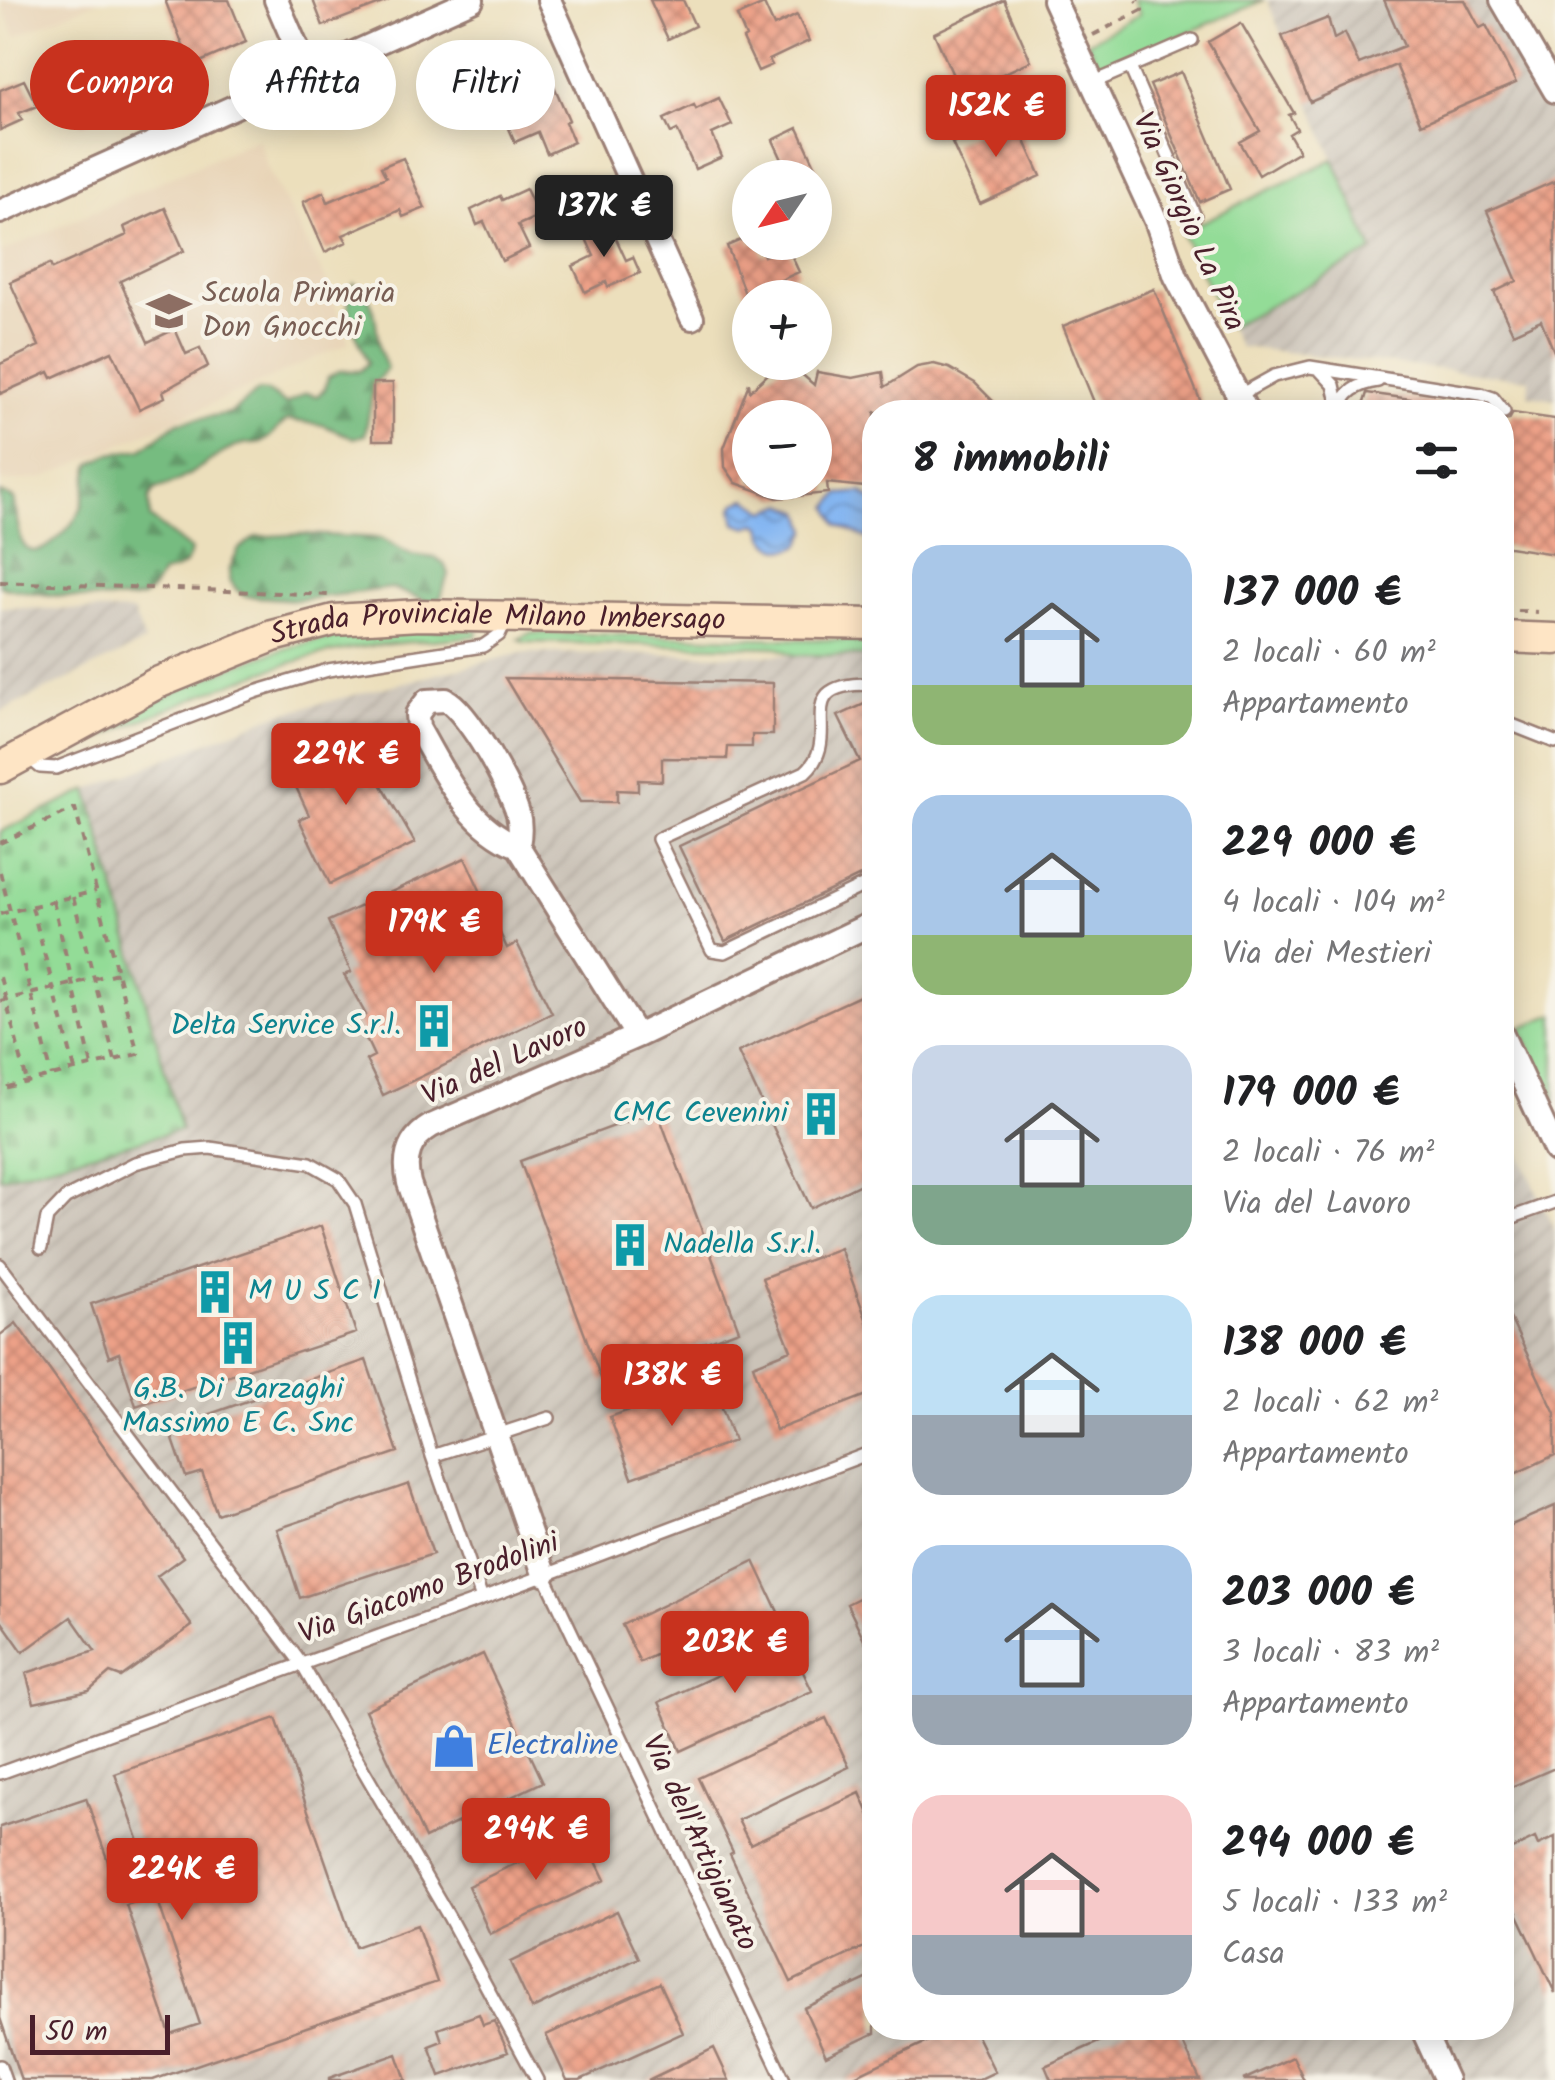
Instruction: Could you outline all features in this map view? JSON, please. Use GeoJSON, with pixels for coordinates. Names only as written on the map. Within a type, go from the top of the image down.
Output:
{"type":"FeatureCollection","features":[{"type":"Feature","properties":{"kind":"main road","name":"Strada Provinciale Milano Imbersago"},"geometry":{"type":"LineString","coordinates":[[9,757],[134,694],[247,646],[321,622],[388,615],[862,624]]}},
{"type":"Feature","properties":{"kind":"main road"},"geometry":{"type":"LineString","coordinates":[[1514,634],[1548,626]]}},
{"type":"Feature","properties":{"kind":"street"},"geometry":{"type":"LineString","coordinates":[[276,0],[293,40]]}},
{"type":"Feature","properties":{"kind":"street"},"geometry":{"type":"LineString","coordinates":[[383,40],[472,0]]}},
{"type":"Feature","properties":{"kind":"street"},"geometry":{"type":"LineString","coordinates":[[549,0],[692,318]]}},
{"type":"Feature","properties":{"kind":"street","name":"Via Giorgio La Pira"},"geometry":{"type":"LineString","coordinates":[[1054,0],[1181,287],[1240,400]]}},
{"type":"Feature","properties":{"kind":"street"},"geometry":{"type":"LineString","coordinates":[[1502,0],[1555,91]]}},
{"type":"Feature","properties":{"kind":"street"},"geometry":{"type":"LineString","coordinates":[[0,212],[229,109]]}},
{"type":"Feature","properties":{"kind":"street"},"geometry":{"type":"LineString","coordinates":[[518,846],[520,823],[515,804],[461,712],[446,700],[428,700],[418,709],[418,728],[467,808],[489,832],[518,846],[638,1036]]}},
{"type":"Feature","properties":{"kind":"street","name":"Via del Lavoro"},"geometry":{"type":"LineString","coordinates":[[544,1574],[409,1183],[408,1150],[414,1139],[431,1126],[638,1036],[862,928]]}},
{"type":"Feature","properties":{"kind":"street"},"geometry":{"type":"LineString","coordinates":[[1514,1061],[1555,1150]]}},
{"type":"Feature","properties":{"kind":"street"},"geometry":{"type":"LineString","coordinates":[[1428,2040],[1446,2080]]}},
{"type":"Feature","properties":{"kind":"lane"},"geometry":{"type":"LineString","coordinates":[[1092,83],[1192,40]]}},
{"type":"Feature","properties":{"kind":"lane"},"geometry":{"type":"LineString","coordinates":[[1130,67],[1195,216]]}},
{"type":"Feature","properties":{"kind":"lane"},"geometry":{"type":"LineString","coordinates":[[1310,367],[1329,376],[1338,400]]}},
{"type":"Feature","properties":{"kind":"lane"},"geometry":{"type":"LineString","coordinates":[[1247,400],[1274,376],[1310,367],[1481,394],[1493,400]]}},
{"type":"Feature","properties":{"kind":"lane"},"geometry":{"type":"LineString","coordinates":[[1346,400],[1352,390],[1388,380]]}},
{"type":"Feature","properties":{"kind":"lane"},"geometry":{"type":"LineString","coordinates":[[9,757],[56,768],[255,692],[328,670],[470,650],[500,635],[508,616]]}},
{"type":"Feature","properties":{"kind":"lane"},"geometry":{"type":"LineString","coordinates":[[862,684],[842,684],[826,696],[820,714],[822,748],[805,772],[658,839],[712,950],[718,952],[862,886]]}},
{"type":"Feature","properties":{"kind":"lane"},"geometry":{"type":"LineString","coordinates":[[1514,725],[1555,742]]}},
{"type":"Feature","properties":{"kind":"lane"},"geometry":{"type":"LineString","coordinates":[[41,1248],[47,1218],[66,1198],[158,1154],[210,1148],[324,1168],[338,1178],[355,1204],[432,1456],[482,1599]]}},
{"type":"Feature","properties":{"kind":"lane"},"geometry":{"type":"LineString","coordinates":[[1514,1216],[1555,1202]]}},
{"type":"Feature","properties":{"kind":"lane"},"geometry":{"type":"LineString","coordinates":[[0,1264],[301,1663],[476,1965],[537,2080]]}},
{"type":"Feature","properties":{"kind":"lane"},"geometry":{"type":"LineString","coordinates":[[432,1456],[549,1418]]}},
{"type":"Feature","properties":{"kind":"lane","name":"Via Giacomo Brodolini"},"geometry":{"type":"LineString","coordinates":[[0,1774],[862,1456]]}},
{"type":"Feature","properties":{"kind":"lane","name":"Via dell'Artigianato"},"geometry":{"type":"LineString","coordinates":[[544,1574],[784,2080]]}},
{"type":"Feature","properties":{"kind":"lane"},"geometry":{"type":"LineString","coordinates":[[0,2066],[5,2080]]}},
{"type":"Feature","properties":{"kind":"path"},"geometry":{"type":"LineString","coordinates":[[1074,44],[1142,10],[1137,0]]}},
{"type":"Feature","properties":{"kind":"path"},"geometry":{"type":"LineString","coordinates":[[1514,614],[1548,626]]}},
{"type":"Feature","properties":{"kind":"path"},"geometry":{"type":"LineString","coordinates":[[0,843],[75,808],[138,1054],[1,1089],[0,1078]]}},
{"type":"Feature","properties":{"kind":"path"},"geometry":{"type":"LineString","coordinates":[[0,872],[52,1076]]}},
{"type":"Feature","properties":{"kind":"path"},"geometry":{"type":"LineString","coordinates":[[0,914],[96,891]]}},
{"type":"Feature","properties":{"kind":"path"},"geometry":{"type":"LineString","coordinates":[[72,896],[115,1060]]}},
{"type":"Feature","properties":{"kind":"path"},"geometry":{"type":"LineString","coordinates":[[54,901],[92,1066]]}},
{"type":"Feature","properties":{"kind":"path"},"geometry":{"type":"LineString","coordinates":[[32,907],[75,1070]]}},
{"type":"Feature","properties":{"kind":"path"},"geometry":{"type":"LineString","coordinates":[[3,1001],[117,973]]}},
{"type":"Feature","properties":{"kind":"path"},"geometry":{"type":"LineString","coordinates":[[0,977],[3,1001],[28,1082]]}},
{"type":"Feature","properties":{"kind":"shaded area"},"geometry":{"type":"Polygon","coordinates":[[[0,0],[100,0],[15,36],[0,0]]]}},
{"type":"Feature","properties":{"kind":"shaded area"},"geometry":{"type":"Polygon","coordinates":[[[1267,0],[1485,0],[1555,116],[1555,399],[1528,395],[1529,379],[1239,347],[1229,327],[1372,250],[1267,0]]]}},
{"type":"Feature","properties":{"kind":"shaded area","name":"Scuola Primaria Don Gnocchi"},"geometry":{"type":"Polygon","coordinates":[[[258,138],[268,169],[326,280],[349,343],[44,478],[0,482],[0,253],[258,138]]]}},
{"type":"Feature","properties":{"kind":"shaded area"},"geometry":{"type":"Polygon","coordinates":[[[0,607],[133,612],[145,642],[0,712],[0,607]]]}},
{"type":"Feature","properties":{"kind":"shaded area"},"geometry":{"type":"Polygon","coordinates":[[[521,653],[862,656],[862,2040],[1514,2040],[1514,1142],[1555,1231],[1555,2080],[0,2080],[0,1178],[180,1130],[88,790],[278,714],[521,653]]]}},
{"type":"Feature","properties":{"kind":"green space"},"geometry":{"type":"Polygon","coordinates":[[[1132,0],[1264,0],[1101,70],[1087,42],[1139,15],[1132,0]]]}},
{"type":"Feature","properties":{"kind":"green space"},"geometry":{"type":"Polygon","coordinates":[[[1334,159],[1373,251],[1229,327],[1181,232],[1334,159]]]}},
{"type":"Feature","properties":{"kind":"green space"},"geometry":{"type":"Polygon","coordinates":[[[354,283],[371,303],[387,369],[374,384],[365,435],[354,438],[323,425],[288,420],[264,441],[228,450],[179,480],[155,489],[149,498],[150,518],[191,550],[185,564],[162,573],[152,590],[142,597],[95,599],[0,586],[0,493],[14,499],[26,548],[43,549],[61,535],[80,511],[91,464],[110,454],[142,449],[178,422],[231,413],[258,391],[268,392],[286,404],[306,393],[317,396],[325,389],[328,377],[339,371],[360,371],[368,363],[349,314],[354,283]]]}},
{"type":"Feature","properties":{"kind":"green space"},"geometry":{"type":"Polygon","coordinates":[[[301,534],[381,538],[412,555],[435,558],[444,563],[448,574],[441,597],[433,604],[392,588],[297,600],[244,596],[236,589],[230,580],[230,568],[239,549],[256,537],[301,534]]]}},
{"type":"Feature","properties":{"kind":"green space"},"geometry":{"type":"Polygon","coordinates":[[[388,630],[478,630],[476,636],[370,646],[308,658],[50,756],[172,693],[255,658],[342,635],[388,630]]]}},
{"type":"Feature","properties":{"kind":"green space"},"geometry":{"type":"Polygon","coordinates":[[[531,633],[862,641],[862,656],[793,655],[776,647],[519,639],[531,633]]]}},
{"type":"Feature","properties":{"kind":"green space"},"geometry":{"type":"Polygon","coordinates":[[[88,790],[181,1130],[0,1178],[0,832],[88,790]]]}},
{"type":"Feature","properties":{"kind":"green space"},"geometry":{"type":"Polygon","coordinates":[[[1555,1014],[1555,1103],[1520,1028],[1555,1014]]]}},
{"type":"Feature","properties":{"kind":"water"},"geometry":{"type":"Polygon","coordinates":[[[862,492],[862,536],[838,525],[829,507],[839,494],[862,492]]]}},
{"type":"Feature","properties":{"kind":"water"},"geometry":{"type":"Polygon","coordinates":[[[749,500],[767,511],[785,504],[802,512],[808,530],[800,545],[775,547],[762,526],[736,523],[736,503],[749,500]]]}},
{"type":"Feature","properties":{"kind":"building"},"geometry":{"type":"Polygon","coordinates":[[[165,0],[229,0],[245,40],[229,40],[229,49],[209,58],[209,40],[181,40],[165,0]]]}},
{"type":"Feature","properties":{"kind":"building"},"geometry":{"type":"Polygon","coordinates":[[[313,0],[388,0],[388,1],[323,26],[313,0]]]}},
{"type":"Feature","properties":{"kind":"building"},"geometry":{"type":"Polygon","coordinates":[[[650,0],[683,0],[695,26],[668,39],[650,0]]]}},
{"type":"Feature","properties":{"kind":"building"},"geometry":{"type":"Polygon","coordinates":[[[1004,0],[1031,61],[961,93],[934,33],[1004,0]]]}},
{"type":"Feature","properties":{"kind":"building"},"geometry":{"type":"Polygon","coordinates":[[[1384,0],[1465,0],[1480,28],[1486,25],[1516,83],[1421,124],[1396,65],[1310,102],[1282,36],[1328,18],[1334,39],[1345,33],[1359,64],[1404,46],[1384,0]]]}},
{"type":"Feature","properties":{"kind":"building"},"geometry":{"type":"Polygon","coordinates":[[[764,4],[774,26],[797,15],[809,41],[769,60],[772,65],[758,71],[737,16],[764,4]]]}},
{"type":"Feature","properties":{"kind":"building"},"geometry":{"type":"Polygon","coordinates":[[[1241,23],[1294,113],[1289,115],[1297,129],[1289,134],[1299,151],[1259,175],[1240,142],[1260,131],[1208,42],[1241,23]]]}},
{"type":"Feature","properties":{"kind":"building"},"geometry":{"type":"Polygon","coordinates":[[[1181,72],[1230,189],[1200,202],[1150,85],[1181,72]]]}},
{"type":"Feature","properties":{"kind":"building"},"geometry":{"type":"Polygon","coordinates":[[[24,80],[30,92],[30,109],[19,113],[22,120],[0,130],[0,90],[24,80]]]}},
{"type":"Feature","properties":{"kind":"building"},"geometry":{"type":"Polygon","coordinates":[[[555,88],[574,142],[547,154],[538,132],[515,142],[510,130],[555,130],[555,88]]]}},
{"type":"Feature","properties":{"kind":"building"},"geometry":{"type":"Polygon","coordinates":[[[719,98],[732,125],[712,134],[722,157],[695,169],[677,130],[671,133],[664,119],[719,98]]]}},
{"type":"Feature","properties":{"kind":"building"},"geometry":{"type":"Polygon","coordinates":[[[1013,115],[1041,176],[980,204],[952,143],[1013,115]]]}},
{"type":"Feature","properties":{"kind":"building"},"geometry":{"type":"Polygon","coordinates":[[[798,128],[813,160],[782,160],[773,140],[798,128]]]}},
{"type":"Feature","properties":{"kind":"building"},"geometry":{"type":"Polygon","coordinates":[[[403,158],[425,208],[403,217],[400,210],[343,235],[347,242],[325,252],[303,202],[324,192],[328,202],[386,177],[381,167],[403,158]]]}},
{"type":"Feature","properties":{"kind":"building"},"geometry":{"type":"Polygon","coordinates":[[[1555,181],[1555,354],[1541,320],[1513,333],[1494,292],[1517,281],[1487,211],[1555,181]]]}},
{"type":"Feature","properties":{"kind":"building"},"geometry":{"type":"Polygon","coordinates":[[[526,189],[539,216],[518,225],[529,248],[502,261],[484,222],[477,225],[471,210],[526,189]]]}},
{"type":"Feature","properties":{"kind":"building"},"geometry":{"type":"Polygon","coordinates":[[[165,208],[184,251],[120,281],[148,342],[175,329],[186,354],[200,348],[208,366],[163,391],[165,397],[139,409],[112,351],[52,378],[49,372],[0,394],[0,364],[39,346],[10,282],[50,264],[52,269],[127,235],[124,227],[165,208]]]}},
{"type":"Feature","properties":{"kind":"building"},"geometry":{"type":"Polygon","coordinates":[[[608,221],[626,260],[633,257],[640,273],[585,292],[573,266],[594,256],[583,232],[608,221]]]}},
{"type":"Feature","properties":{"kind":"building"},"geometry":{"type":"Polygon","coordinates":[[[732,260],[793,260],[799,272],[781,280],[740,280],[732,260]]]}},
{"type":"Feature","properties":{"kind":"building"},"geometry":{"type":"Polygon","coordinates":[[[1154,289],[1200,400],[1093,400],[1063,326],[1154,289]]]}},
{"type":"Feature","properties":{"kind":"building"},"geometry":{"type":"Polygon","coordinates":[[[934,364],[975,383],[992,400],[862,400],[862,487],[832,484],[832,400],[742,400],[749,383],[750,391],[762,380],[808,380],[814,385],[815,380],[832,380],[832,374],[853,378],[883,372],[885,387],[917,367],[934,364]]]}},
{"type":"Feature","properties":{"kind":"building"},"geometry":{"type":"Polygon","coordinates":[[[373,383],[393,383],[393,440],[373,440],[373,383]]]}},
{"type":"Feature","properties":{"kind":"building"},"geometry":{"type":"Polygon","coordinates":[[[1367,393],[1418,400],[1365,400],[1367,393]]]}},
{"type":"Feature","properties":{"kind":"building"},"geometry":{"type":"Polygon","coordinates":[[[1514,413],[1555,419],[1555,554],[1514,548],[1514,413]]]}},
{"type":"Feature","properties":{"kind":"building"},"geometry":{"type":"Polygon","coordinates":[[[732,427],[732,477],[725,467],[724,448],[732,427]]]}},
{"type":"Feature","properties":{"kind":"building"},"geometry":{"type":"Polygon","coordinates":[[[505,678],[773,683],[773,735],[752,735],[752,747],[728,747],[727,759],[662,758],[662,781],[638,780],[638,791],[617,790],[617,802],[580,802],[505,678]]]}},
{"type":"Feature","properties":{"kind":"building"},"geometry":{"type":"Polygon","coordinates":[[[862,705],[862,875],[725,941],[679,846],[860,761],[838,716],[862,705]]]}},
{"type":"Feature","properties":{"kind":"building"},"geometry":{"type":"Polygon","coordinates":[[[350,730],[415,843],[330,884],[299,819],[309,815],[284,761],[350,730]]]}},
{"type":"Feature","properties":{"kind":"building"},"geometry":{"type":"Polygon","coordinates":[[[465,858],[507,948],[517,943],[552,1013],[383,1095],[366,1060],[374,1056],[357,1020],[366,1015],[344,975],[351,972],[328,921],[465,858]]]}},
{"type":"Feature","properties":{"kind":"building","name":"CMC Cevenini"},"geometry":{"type":"Polygon","coordinates":[[[862,995],[862,1183],[811,1208],[738,1052],[862,995]]]}},
{"type":"Feature","properties":{"kind":"building","name":"Nadella S.r.l."},"geometry":{"type":"Polygon","coordinates":[[[657,1110],[739,1330],[602,1381],[520,1161],[657,1110]]]}},
{"type":"Feature","properties":{"kind":"building"},"geometry":{"type":"Polygon","coordinates":[[[321,1226],[356,1333],[136,1406],[119,1353],[109,1357],[91,1304],[321,1226]]]}},
{"type":"Feature","properties":{"kind":"building"},"geometry":{"type":"Polygon","coordinates":[[[840,1248],[862,1308],[862,1397],[776,1430],[753,1365],[791,1350],[762,1278],[840,1248]]]}},
{"type":"Feature","properties":{"kind":"building"},"geometry":{"type":"Polygon","coordinates":[[[16,1323],[183,1557],[157,1576],[192,1626],[121,1677],[110,1673],[89,1691],[34,1703],[26,1673],[95,1651],[71,1617],[23,1652],[0,1619],[0,1335],[16,1323]]]}},
{"type":"Feature","properties":{"kind":"building"},"geometry":{"type":"Polygon","coordinates":[[[1514,1326],[1555,1413],[1555,1455],[1514,1474],[1514,1326]]]}},
{"type":"Feature","properties":{"kind":"building"},"geometry":{"type":"Polygon","coordinates":[[[366,1360],[398,1452],[217,1514],[202,1472],[186,1477],[169,1428],[366,1360]]]}},
{"type":"Feature","properties":{"kind":"building"},"geometry":{"type":"Polygon","coordinates":[[[712,1380],[734,1441],[632,1478],[610,1417],[712,1380]]]}},
{"type":"Feature","properties":{"kind":"building"},"geometry":{"type":"Polygon","coordinates":[[[409,1484],[433,1554],[300,1598],[277,1529],[409,1484]]]}},
{"type":"Feature","properties":{"kind":"building"},"geometry":{"type":"Polygon","coordinates":[[[1555,1506],[1555,1768],[1514,1786],[1514,1524],[1555,1506]]]}},
{"type":"Feature","properties":{"kind":"building"},"geometry":{"type":"Polygon","coordinates":[[[754,1561],[778,1612],[670,1664],[664,1651],[640,1662],[622,1625],[754,1561]]]}},
{"type":"Feature","properties":{"kind":"building"},"geometry":{"type":"Polygon","coordinates":[[[862,1596],[862,1635],[847,1604],[862,1596]]]}},
{"type":"Feature","properties":{"kind":"building"},"geometry":{"type":"Polygon","coordinates":[[[789,1642],[812,1691],[681,1751],[659,1702],[789,1642]]]}},
{"type":"Feature","properties":{"kind":"building","name":"Electraline"},"geometry":{"type":"Polygon","coordinates":[[[483,1654],[543,1782],[425,1838],[365,1710],[483,1654]]]}},
{"type":"Feature","properties":{"kind":"building"},"geometry":{"type":"Polygon","coordinates":[[[276,1718],[355,1947],[417,1925],[437,1982],[153,2080],[21,2080],[0,2018],[0,1827],[86,1798],[114,1879],[148,1867],[115,1774],[276,1718]],[[156,1895],[126,1905],[170,2034],[200,2024],[156,1895]]]}},
{"type":"Feature","properties":{"kind":"building"},"geometry":{"type":"Polygon","coordinates":[[[826,1718],[849,1767],[738,1820],[750,1844],[860,1793],[862,1948],[791,1982],[698,1778],[826,1718]]]}},
{"type":"Feature","properties":{"kind":"building"},"geometry":{"type":"Polygon","coordinates":[[[582,1832],[605,1880],[490,1934],[468,1886],[582,1832]]]}},
{"type":"Feature","properties":{"kind":"building"},"geometry":{"type":"Polygon","coordinates":[[[1555,1837],[1555,1993],[1514,1906],[1514,1848],[1535,1838],[1538,1845],[1555,1837]]]}},
{"type":"Feature","properties":{"kind":"building"},"geometry":{"type":"Polygon","coordinates":[[[617,1911],[639,1958],[532,2009],[510,1962],[617,1911]]]}},
{"type":"Feature","properties":{"kind":"building"},"geometry":{"type":"Polygon","coordinates":[[[862,1981],[862,2039],[826,2056],[804,2008],[862,1981]]]}},
{"type":"Feature","properties":{"kind":"building"},"geometry":{"type":"Polygon","coordinates":[[[660,1983],[683,2033],[580,2080],[567,2080],[546,2035],[660,1983]]]}},
{"type":"Feature","properties":{"kind":"building"},"geometry":{"type":"Polygon","coordinates":[[[479,2014],[483,2025],[494,2021],[508,2052],[440,2076],[429,2046],[442,2041],[438,2029],[479,2014]]]}},
{"type":"Feature","properties":{"kind":"building"},"geometry":{"type":"Polygon","coordinates":[[[931,2040],[979,2040],[995,2072],[978,2080],[846,2080],[931,2040]]]}},
{"type":"Feature","properties":{"kind":"building"},"geometry":{"type":"Polygon","coordinates":[[[1103,2040],[1182,2040],[1200,2080],[1051,2080],[1045,2066],[1103,2040]]]}},
{"type":"Feature","properties":{"kind":"building"},"geometry":{"type":"Polygon","coordinates":[[[714,2048],[729,2080],[648,2080],[694,2058],[714,2048]]]}},
{"type":"Feature","properties":{"kind":"building"},"geometry":{"type":"Polygon","coordinates":[[[397,2054],[406,2080],[329,2080],[329,2078],[397,2054]]]}},
{"type":"Feature","properties":{"kind":"building"},"geometry":{"type":"Polygon","coordinates":[[[1293,2057],[1304,2080],[1243,2080],[1293,2057]]]}},
{"type":"Feature","properties":{"kind":"place","name":"Scuola Primaria Don Gnocchi"},"geometry":{"type":"Point","coordinates":[169,311]}},
{"type":"Feature","properties":{"kind":"place","name":"Delta Service S.r.l."},"geometry":{"type":"Point","coordinates":[434,1026]}},
{"type":"Feature","properties":{"kind":"place","name":"CMC Cevenini"},"geometry":{"type":"Point","coordinates":[821,1114]}},
{"type":"Feature","properties":{"kind":"place","name":"Nadella S.r.l."},"geometry":{"type":"Point","coordinates":[630,1245]}},
{"type":"Feature","properties":{"kind":"place","name":"M U S C I"},"geometry":{"type":"Point","coordinates":[215,1292]}},
{"type":"Feature","properties":{"kind":"place","name":"G.B. Di Barzaghi Massimo E C. Snc"},"geometry":{"type":"Point","coordinates":[238,1343]}},
{"type":"Feature","properties":{"kind":"place","name":"Electraline"},"geometry":{"type":"Point","coordinates":[454,1746]}}]}
